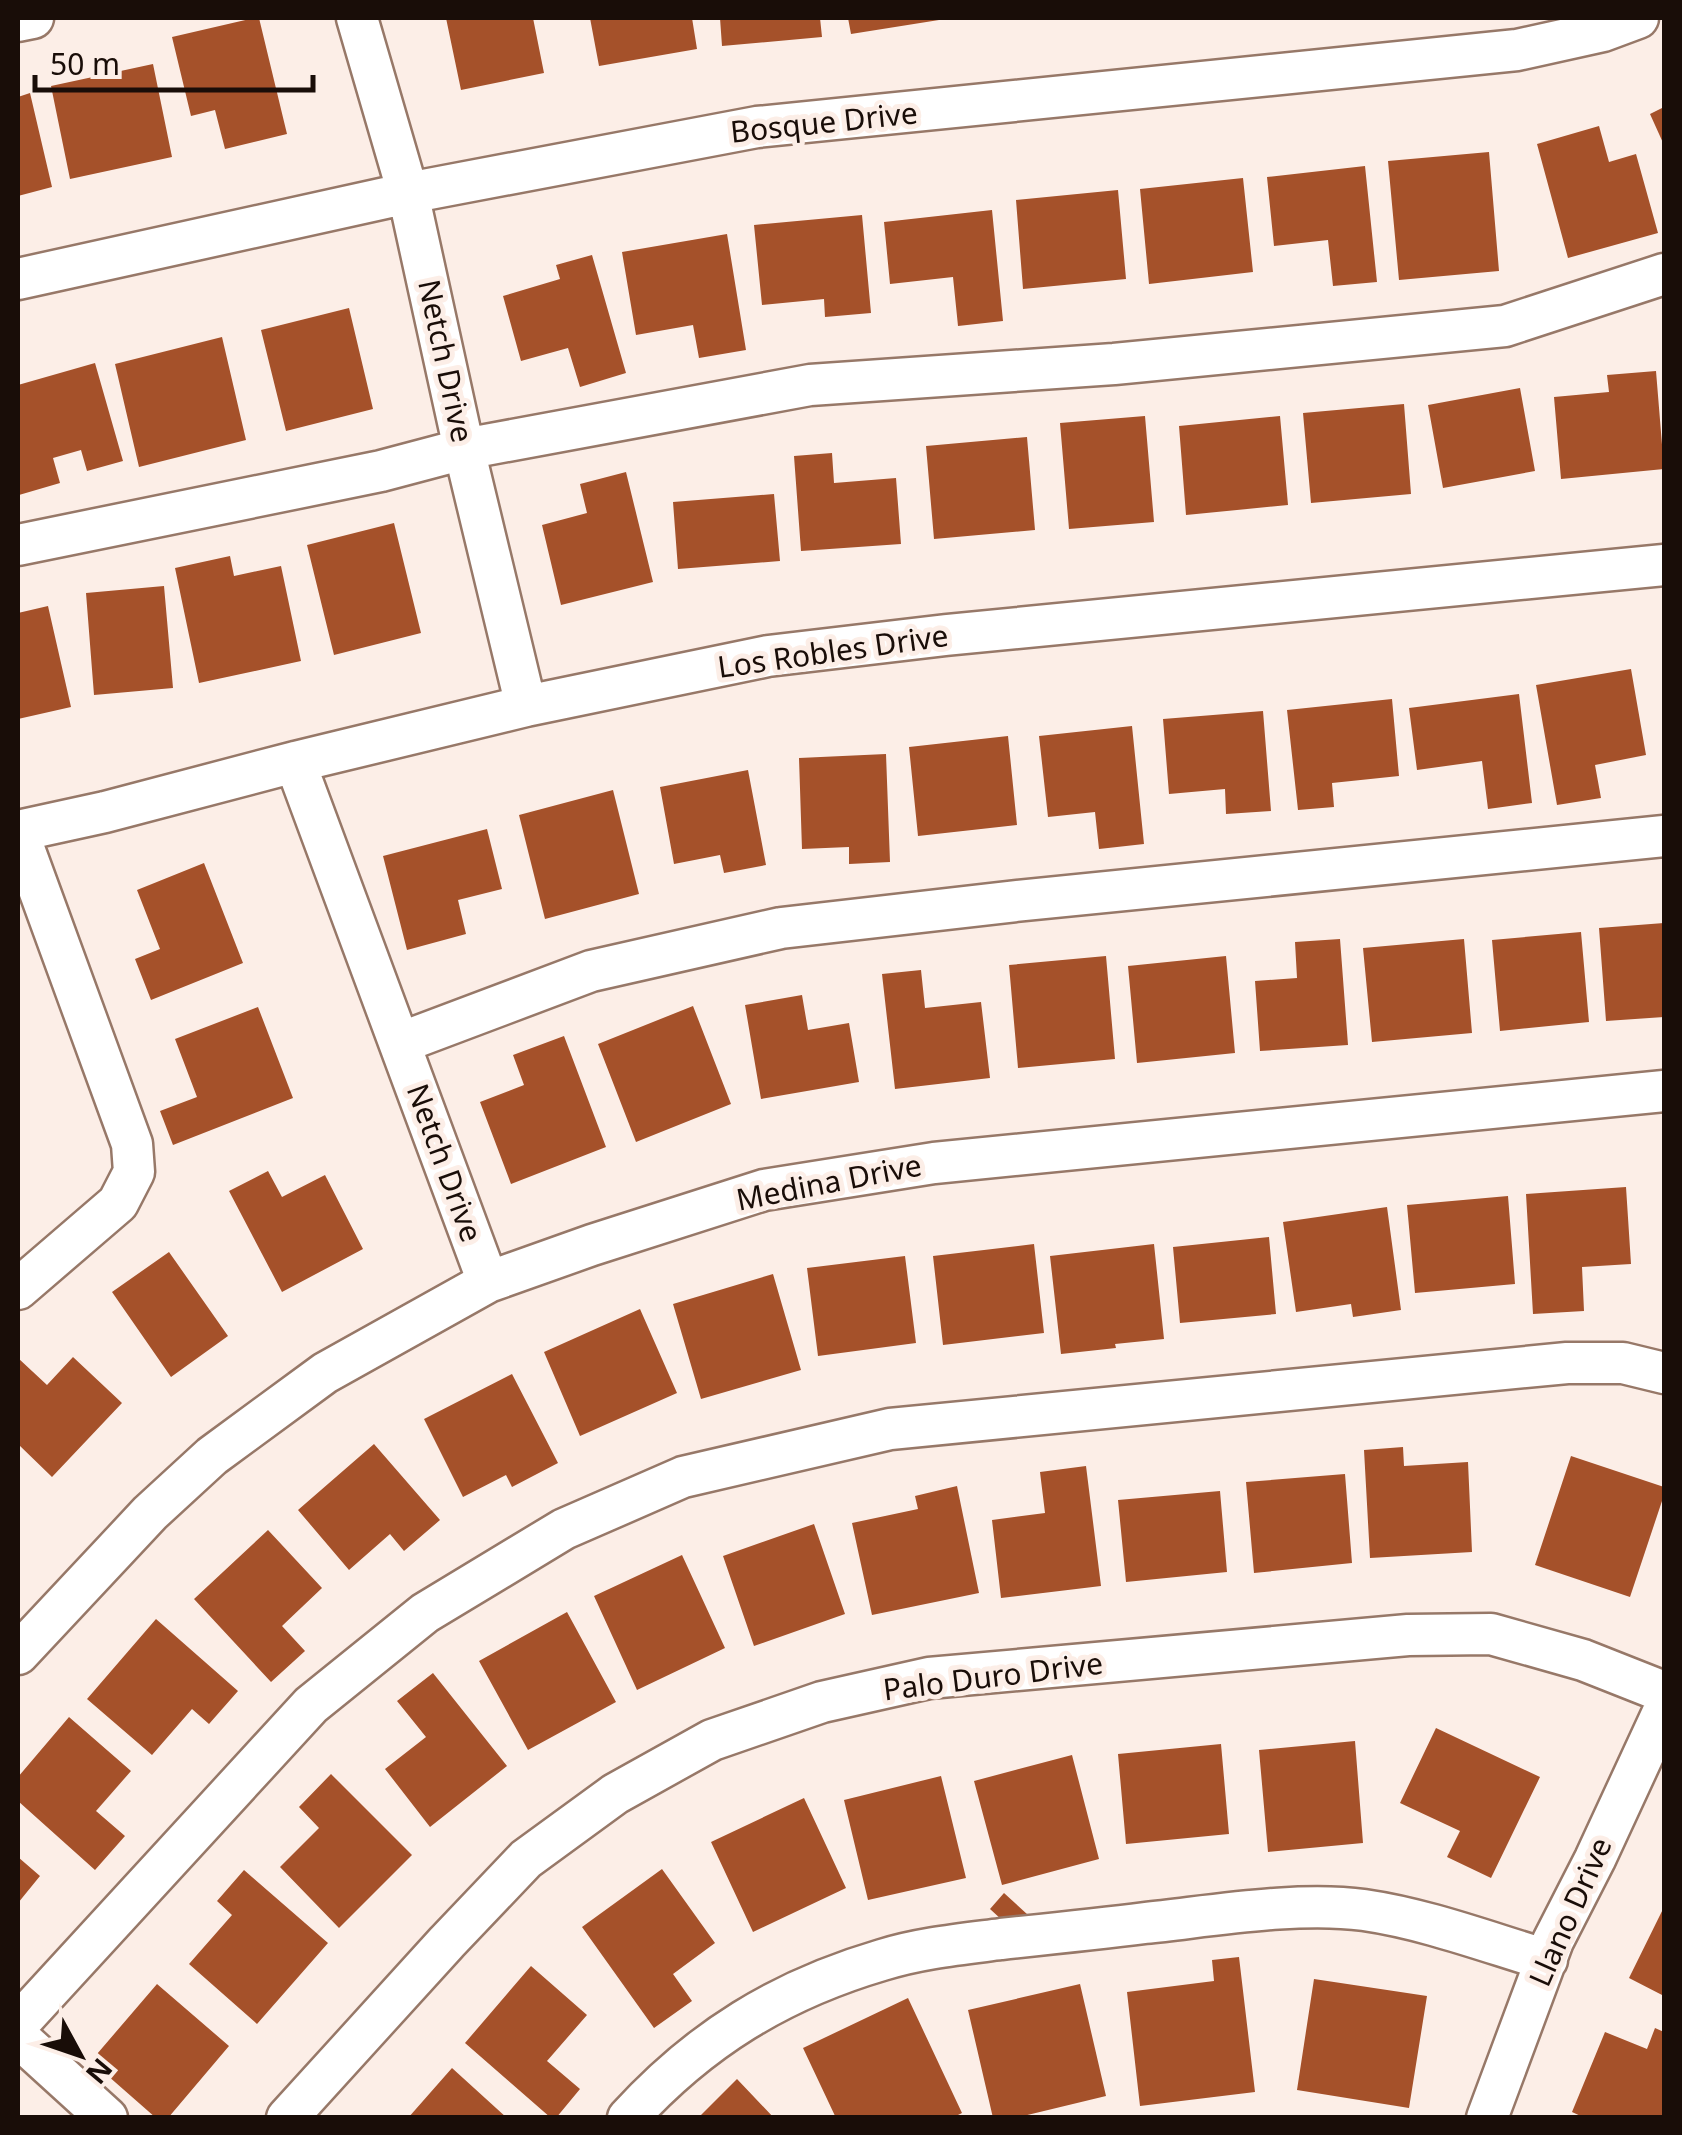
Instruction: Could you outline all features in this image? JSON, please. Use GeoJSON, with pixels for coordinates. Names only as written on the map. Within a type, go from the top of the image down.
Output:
{"type":"FeatureCollection","features":[{"type":"Feature","properties":{"kind":"street"},"geometry":{"type":"LineString","coordinates":[[18,21],[33,18]]}},
{"type":"Feature","properties":{"kind":"street","name":"Netch Drive"},"geometry":{"type":"LineString","coordinates":[[357,18],[408,193],[526,706]]}},
{"type":"Feature","properties":{"kind":"street","name":"Bosque Drive"},"geometry":{"type":"LineString","coordinates":[[18,279],[408,193],[757,127],[1517,50],[1638,18]]}},
{"type":"Feature","properties":{"kind":"street"},"geometry":{"type":"LineString","coordinates":[[18,545],[381,471],[464,449],[810,385],[1114,364],[1505,326],[1664,274]]}},
{"type":"Feature","properties":{"kind":"street","name":"Los Robles Drive"},"geometry":{"type":"LineString","coordinates":[[18,832],[526,706],[768,656],[1664,565]]}},
{"type":"Feature","properties":{"kind":"street","name":"Netch Drive"},"geometry":{"type":"LineString","coordinates":[[296,762],[488,1282]]}},
{"type":"Feature","properties":{"kind":"street"},"geometry":{"type":"LineString","coordinates":[[18,832],[132,1144],[134,1172],[118,1203],[18,1289]]}},
{"type":"Feature","properties":{"kind":"street"},"geometry":{"type":"LineString","coordinates":[[400,1043],[591,971],[781,928],[1016,900],[1664,836]]}},
{"type":"Feature","properties":{"kind":"street","name":"Medina Drive"},"geometry":{"type":"LineString","coordinates":[[18,1654],[150,1513],[212,1456],[326,1373],[488,1282],[592,1245],[764,1190],[934,1163],[1664,1091]]}},
{"type":"Feature","properties":{"kind":"street"},"geometry":{"type":"LineString","coordinates":[[18,2024],[311,1705],[424,1614],[564,1529],[683,1476],[890,1429],[1567,1363],[1623,1363],[1664,1373]]}},
{"type":"Feature","properties":{"kind":"street","name":"Palo Duro Drive"},"geometry":{"type":"LineString","coordinates":[[287,2118],[526,1859],[615,1794],[712,1740],[822,1702],[929,1678],[1408,1635],[1491,1634],[1583,1660],[1664,1692]]}},
{"type":"Feature","properties":{"kind":"street","name":"Llano Drive"},"geometry":{"type":"LineString","coordinates":[[1488,2118],[1546,1960],[1664,1710]]}},
{"type":"Feature","properties":{"kind":"street"},"geometry":{"type":"LineString","coordinates":[[628,2118],[704,2046],[810,1984],[885,1958],[954,1945],[1244,1912],[1360,1910],[1404,1918],[1546,1960]]}},
{"type":"Feature","properties":{"kind":"street"},"geometry":{"type":"LineString","coordinates":[[18,2038],[107,2118]]}},
{"type":"Feature","properties":{"kind":"building"},"geometry":{"type":"Polygon","coordinates":[[[259,18],[287,134],[225,149],[215,110],[191,116],[172,37],[259,18]]]}},
{"type":"Feature","properties":{"kind":"building"},"geometry":{"type":"Polygon","coordinates":[[[446,18],[533,18],[544,73],[461,90],[446,18]]]}},
{"type":"Feature","properties":{"kind":"building"},"geometry":{"type":"Polygon","coordinates":[[[590,18],[692,18],[697,49],[599,66],[590,18]]]}},
{"type":"Feature","properties":{"kind":"building"},"geometry":{"type":"Polygon","coordinates":[[[720,18],[820,18],[822,37],[722,46],[720,18]]]}},
{"type":"Feature","properties":{"kind":"building"},"geometry":{"type":"Polygon","coordinates":[[[848,18],[939,18],[939,20],[851,34],[848,18]]]}},
{"type":"Feature","properties":{"kind":"building"},"geometry":{"type":"Polygon","coordinates":[[[153,64],[172,157],[70,179],[51,86],[153,64]]]}},
{"type":"Feature","properties":{"kind":"building"},"geometry":{"type":"Polygon","coordinates":[[[30,93],[52,187],[18,196],[18,97],[30,93]]]}},
{"type":"Feature","properties":{"kind":"building"},"geometry":{"type":"Polygon","coordinates":[[[1664,107],[1664,145],[1650,114],[1664,107]]]}},
{"type":"Feature","properties":{"kind":"building"},"geometry":{"type":"Polygon","coordinates":[[[1599,126],[1609,162],[1636,154],[1658,233],[1568,258],[1537,144],[1599,126]]]}},
{"type":"Feature","properties":{"kind":"building"},"geometry":{"type":"Polygon","coordinates":[[[1489,152],[1499,271],[1399,280],[1388,161],[1489,152]]]}},
{"type":"Feature","properties":{"kind":"building"},"geometry":{"type":"Polygon","coordinates":[[[1365,166],[1377,282],[1333,286],[1328,240],[1274,246],[1267,177],[1365,166]]]}},
{"type":"Feature","properties":{"kind":"building"},"geometry":{"type":"Polygon","coordinates":[[[1243,178],[1253,272],[1149,284],[1140,189],[1243,178]]]}},
{"type":"Feature","properties":{"kind":"building"},"geometry":{"type":"Polygon","coordinates":[[[1118,190],[1126,279],[1023,289],[1016,200],[1118,190]]]}},
{"type":"Feature","properties":{"kind":"building"},"geometry":{"type":"Polygon","coordinates":[[[992,210],[1003,321],[958,326],[953,277],[890,284],[884,222],[992,210]]]}},
{"type":"Feature","properties":{"kind":"building"},"geometry":{"type":"Polygon","coordinates":[[[862,215],[871,313],[825,317],[824,299],[762,305],[754,225],[862,215]]]}},
{"type":"Feature","properties":{"kind":"building"},"geometry":{"type":"Polygon","coordinates":[[[727,234],[746,350],[699,358],[693,325],[636,335],[622,252],[727,234]]]}},
{"type":"Feature","properties":{"kind":"building"},"geometry":{"type":"Polygon","coordinates":[[[592,255],[626,373],[580,387],[568,348],[521,361],[503,296],[560,279],[556,265],[592,255]]]}},
{"type":"Feature","properties":{"kind":"building"},"geometry":{"type":"Polygon","coordinates":[[[349,308],[373,409],[286,431],[261,330],[349,308]]]}},
{"type":"Feature","properties":{"kind":"building"},"geometry":{"type":"Polygon","coordinates":[[[222,337],[246,440],[139,467],[115,364],[222,337]]]}},
{"type":"Feature","properties":{"kind":"building"},"geometry":{"type":"Polygon","coordinates":[[[95,363],[123,461],[87,471],[81,450],[53,458],[60,483],[19,495],[18,385],[95,363]]]}},
{"type":"Feature","properties":{"kind":"building"},"geometry":{"type":"Polygon","coordinates":[[[1656,371],[1664,469],[1561,479],[1554,397],[1609,392],[1607,375],[1656,371]]]}},
{"type":"Feature","properties":{"kind":"building"},"geometry":{"type":"Polygon","coordinates":[[[1520,388],[1535,471],[1443,488],[1428,405],[1520,388]]]}},
{"type":"Feature","properties":{"kind":"building"},"geometry":{"type":"Polygon","coordinates":[[[1404,404],[1411,494],[1311,503],[1303,413],[1404,404]]]}},
{"type":"Feature","properties":{"kind":"building"},"geometry":{"type":"Polygon","coordinates":[[[1145,416],[1154,522],[1069,529],[1060,423],[1145,416]]]}},
{"type":"Feature","properties":{"kind":"building"},"geometry":{"type":"Polygon","coordinates":[[[1280,416],[1288,505],[1186,515],[1179,426],[1280,416]]]}},
{"type":"Feature","properties":{"kind":"building"},"geometry":{"type":"Polygon","coordinates":[[[1027,437],[1035,530],[934,539],[926,446],[1027,437]]]}},
{"type":"Feature","properties":{"kind":"building"},"geometry":{"type":"Polygon","coordinates":[[[832,453],[834,483],[896,478],[901,544],[801,551],[794,456],[832,453]]]}},
{"type":"Feature","properties":{"kind":"building"},"geometry":{"type":"Polygon","coordinates":[[[626,472],[653,582],[561,605],[542,525],[587,513],[580,484],[626,472]]]}},
{"type":"Feature","properties":{"kind":"building"},"geometry":{"type":"Polygon","coordinates":[[[774,494],[780,561],[678,569],[673,502],[774,494]]]}},
{"type":"Feature","properties":{"kind":"building"},"geometry":{"type":"Polygon","coordinates":[[[394,523],[421,633],[334,655],[307,545],[394,523]]]}},
{"type":"Feature","properties":{"kind":"building"},"geometry":{"type":"Polygon","coordinates":[[[230,556],[234,576],[281,566],[301,661],[199,683],[175,568],[230,556]]]}},
{"type":"Feature","properties":{"kind":"building"},"geometry":{"type":"Polygon","coordinates":[[[164,586],[173,688],[94,695],[86,593],[164,586]]]}},
{"type":"Feature","properties":{"kind":"building"},"geometry":{"type":"Polygon","coordinates":[[[48,606],[71,707],[18,719],[18,613],[48,606]]]}},
{"type":"Feature","properties":{"kind":"building"},"geometry":{"type":"Polygon","coordinates":[[[1631,669],[1646,755],[1595,765],[1601,798],[1557,805],[1536,685],[1631,669]]]}},
{"type":"Feature","properties":{"kind":"building"},"geometry":{"type":"Polygon","coordinates":[[[1519,694],[1532,803],[1488,809],[1482,761],[1417,770],[1409,708],[1519,694]]]}},
{"type":"Feature","properties":{"kind":"building"},"geometry":{"type":"Polygon","coordinates":[[[1392,699],[1399,776],[1332,783],[1334,807],[1298,810],[1287,710],[1392,699]]]}},
{"type":"Feature","properties":{"kind":"building"},"geometry":{"type":"Polygon","coordinates":[[[1263,711],[1271,811],[1226,814],[1225,789],[1169,794],[1163,719],[1263,711]]]}},
{"type":"Feature","properties":{"kind":"building"},"geometry":{"type":"Polygon","coordinates":[[[1132,726],[1144,844],[1099,849],[1095,812],[1048,817],[1039,736],[1132,726]]]}},
{"type":"Feature","properties":{"kind":"building"},"geometry":{"type":"Polygon","coordinates":[[[1008,736],[1017,825],[918,836],[909,747],[1008,736]]]}},
{"type":"Feature","properties":{"kind":"building"},"geometry":{"type":"Polygon","coordinates":[[[886,754],[890,862],[849,864],[849,847],[802,849],[799,758],[886,754]]]}},
{"type":"Feature","properties":{"kind":"building"},"geometry":{"type":"Polygon","coordinates":[[[748,770],[766,865],[724,873],[720,855],[674,864],[660,787],[748,770]]]}},
{"type":"Feature","properties":{"kind":"building"},"geometry":{"type":"Polygon","coordinates":[[[613,790],[639,894],[545,919],[519,815],[613,790]]]}},
{"type":"Feature","properties":{"kind":"building"},"geometry":{"type":"Polygon","coordinates":[[[487,829],[502,889],[458,900],[466,934],[407,950],[383,856],[487,829]]]}},
{"type":"Feature","properties":{"kind":"building"},"geometry":{"type":"Polygon","coordinates":[[[204,863],[243,963],[151,1000],[135,959],[160,949],[137,890],[204,863]]]}},
{"type":"Feature","properties":{"kind":"building"},"geometry":{"type":"Polygon","coordinates":[[[1664,923],[1664,1017],[1606,1021],[1599,928],[1664,923]]]}},
{"type":"Feature","properties":{"kind":"building"},"geometry":{"type":"Polygon","coordinates":[[[1581,932],[1589,1022],[1500,1031],[1492,940],[1581,932]]]}},
{"type":"Feature","properties":{"kind":"building"},"geometry":{"type":"Polygon","coordinates":[[[1340,939],[1348,1045],[1260,1051],[1255,981],[1297,978],[1295,942],[1340,939]]]}},
{"type":"Feature","properties":{"kind":"building"},"geometry":{"type":"Polygon","coordinates":[[[1464,939],[1472,1033],[1372,1042],[1363,948],[1464,939]]]}},
{"type":"Feature","properties":{"kind":"building"},"geometry":{"type":"Polygon","coordinates":[[[1106,956],[1115,1059],[1018,1068],[1009,965],[1106,956]]]}},
{"type":"Feature","properties":{"kind":"building"},"geometry":{"type":"Polygon","coordinates":[[[1226,956],[1235,1053],[1137,1063],[1128,966],[1226,956]]]}},
{"type":"Feature","properties":{"kind":"building"},"geometry":{"type":"Polygon","coordinates":[[[921,970],[925,1008],[981,1002],[990,1078],[895,1089],[882,974],[921,970]]]}},
{"type":"Feature","properties":{"kind":"building"},"geometry":{"type":"Polygon","coordinates":[[[802,995],[808,1030],[849,1023],[859,1082],[761,1099],[745,1005],[802,995]]]}},
{"type":"Feature","properties":{"kind":"building"},"geometry":{"type":"Polygon","coordinates":[[[693,1006],[731,1104],[636,1142],[598,1044],[693,1006]]]}},
{"type":"Feature","properties":{"kind":"building"},"geometry":{"type":"Polygon","coordinates":[[[258,1007],[293,1098],[173,1145],[160,1111],[197,1097],[175,1039],[258,1007]]]}},
{"type":"Feature","properties":{"kind":"building"},"geometry":{"type":"Polygon","coordinates":[[[564,1036],[606,1147],[511,1184],[480,1102],[524,1085],[513,1055],[564,1036]]]}},
{"type":"Feature","properties":{"kind":"building"},"geometry":{"type":"Polygon","coordinates":[[[268,1171],[282,1197],[325,1175],[363,1249],[282,1292],[229,1191],[268,1171]]]}},
{"type":"Feature","properties":{"kind":"building"},"geometry":{"type":"Polygon","coordinates":[[[1626,1187],[1631,1264],[1582,1267],[1584,1311],[1533,1314],[1526,1194],[1626,1187]]]}},
{"type":"Feature","properties":{"kind":"building"},"geometry":{"type":"Polygon","coordinates":[[[1508,1196],[1515,1284],[1415,1293],[1407,1205],[1508,1196]]]}},
{"type":"Feature","properties":{"kind":"building"},"geometry":{"type":"Polygon","coordinates":[[[1387,1207],[1401,1310],[1353,1317],[1351,1304],[1296,1312],[1283,1222],[1387,1207]]]}},
{"type":"Feature","properties":{"kind":"building"},"geometry":{"type":"Polygon","coordinates":[[[1269,1237],[1276,1314],[1180,1323],[1173,1247],[1269,1237]]]}},
{"type":"Feature","properties":{"kind":"building"},"geometry":{"type":"Polygon","coordinates":[[[1034,1244],[1044,1333],[943,1345],[933,1256],[1034,1244]]]}},
{"type":"Feature","properties":{"kind":"building"},"geometry":{"type":"Polygon","coordinates":[[[1154,1244],[1164,1339],[1061,1354],[1050,1256],[1154,1244]]]}},
{"type":"Feature","properties":{"kind":"building"},"geometry":{"type":"Polygon","coordinates":[[[169,1252],[228,1336],[171,1377],[112,1292],[169,1252]]]}},
{"type":"Feature","properties":{"kind":"building"},"geometry":{"type":"Polygon","coordinates":[[[905,1256],[916,1343],[818,1356],[807,1268],[905,1256]]]}},
{"type":"Feature","properties":{"kind":"building"},"geometry":{"type":"Polygon","coordinates":[[[773,1274],[801,1370],[701,1399],[673,1304],[773,1274]]]}},
{"type":"Feature","properties":{"kind":"building"},"geometry":{"type":"Polygon","coordinates":[[[640,1309],[677,1393],[580,1436],[544,1352],[640,1309]]]}},
{"type":"Feature","properties":{"kind":"building"},"geometry":{"type":"Polygon","coordinates":[[[73,1357],[122,1403],[52,1477],[18,1444],[18,1358],[47,1385],[73,1357]]]}},
{"type":"Feature","properties":{"kind":"building"},"geometry":{"type":"Polygon","coordinates":[[[512,1374],[558,1463],[512,1487],[506,1475],[463,1497],[424,1419],[512,1374]]]}},
{"type":"Feature","properties":{"kind":"building"},"geometry":{"type":"Polygon","coordinates":[[[374,1444],[440,1520],[404,1551],[390,1534],[349,1570],[298,1510],[374,1444]]]}},
{"type":"Feature","properties":{"kind":"building"},"geometry":{"type":"Polygon","coordinates":[[[1403,1447],[1404,1466],[1468,1462],[1472,1552],[1370,1558],[1364,1450],[1403,1447]]]}},
{"type":"Feature","properties":{"kind":"building"},"geometry":{"type":"Polygon","coordinates":[[[1571,1456],[1664,1487],[1630,1597],[1535,1565],[1571,1456]]]}},
{"type":"Feature","properties":{"kind":"building"},"geometry":{"type":"Polygon","coordinates":[[[1086,1466],[1101,1586],[1001,1598],[992,1520],[1045,1513],[1040,1472],[1086,1466]]]}},
{"type":"Feature","properties":{"kind":"building"},"geometry":{"type":"Polygon","coordinates":[[[1345,1474],[1352,1563],[1254,1573],[1246,1482],[1345,1474]]]}},
{"type":"Feature","properties":{"kind":"building"},"geometry":{"type":"Polygon","coordinates":[[[957,1486],[979,1593],[872,1615],[852,1523],[918,1509],[915,1496],[957,1486]]]}},
{"type":"Feature","properties":{"kind":"building"},"geometry":{"type":"Polygon","coordinates":[[[1220,1491],[1227,1572],[1126,1582],[1118,1500],[1220,1491]]]}},
{"type":"Feature","properties":{"kind":"building"},"geometry":{"type":"Polygon","coordinates":[[[814,1524],[845,1614],[754,1646],[723,1556],[814,1524]]]}},
{"type":"Feature","properties":{"kind":"building"},"geometry":{"type":"Polygon","coordinates":[[[268,1530],[322,1588],[282,1626],[305,1651],[271,1682],[194,1599],[268,1530]]]}},
{"type":"Feature","properties":{"kind":"building"},"geometry":{"type":"Polygon","coordinates":[[[682,1555],[725,1648],[637,1690],[594,1596],[682,1555]]]}},
{"type":"Feature","properties":{"kind":"building"},"geometry":{"type":"Polygon","coordinates":[[[567,1612],[616,1702],[528,1750],[479,1661],[567,1612]]]}},
{"type":"Feature","properties":{"kind":"building"},"geometry":{"type":"Polygon","coordinates":[[[156,1619],[238,1691],[209,1724],[192,1709],[152,1755],[87,1699],[156,1619]]]}},
{"type":"Feature","properties":{"kind":"building"},"geometry":{"type":"Polygon","coordinates":[[[433,1673],[507,1766],[430,1827],[385,1769],[426,1737],[397,1701],[433,1673]]]}},
{"type":"Feature","properties":{"kind":"building"},"geometry":{"type":"Polygon","coordinates":[[[69,1717],[131,1771],[96,1811],[125,1836],[95,1870],[18,1801],[18,1777],[69,1717]]]}},
{"type":"Feature","properties":{"kind":"building"},"geometry":{"type":"Polygon","coordinates":[[[1436,1728],[1540,1777],[1491,1878],[1447,1857],[1460,1831],[1400,1803],[1436,1728]]]}},
{"type":"Feature","properties":{"kind":"building"},"geometry":{"type":"Polygon","coordinates":[[[1355,1741],[1363,1843],[1268,1852],[1259,1750],[1355,1741]]]}},
{"type":"Feature","properties":{"kind":"building"},"geometry":{"type":"Polygon","coordinates":[[[1221,1744],[1229,1834],[1126,1844],[1118,1754],[1221,1744]]]}},
{"type":"Feature","properties":{"kind":"building"},"geometry":{"type":"Polygon","coordinates":[[[1072,1755],[1099,1859],[1002,1885],[974,1781],[1072,1755]]]}},
{"type":"Feature","properties":{"kind":"building"},"geometry":{"type":"Polygon","coordinates":[[[331,1774],[412,1855],[339,1928],[280,1867],[319,1828],[299,1807],[331,1774]]]}},
{"type":"Feature","properties":{"kind":"building"},"geometry":{"type":"Polygon","coordinates":[[[941,1776],[966,1878],[868,1900],[844,1800],[941,1776]]]}},
{"type":"Feature","properties":{"kind":"building"},"geometry":{"type":"Polygon","coordinates":[[[804,1798],[846,1888],[753,1932],[711,1842],[804,1798]]]}},
{"type":"Feature","properties":{"kind":"building"},"geometry":{"type":"Polygon","coordinates":[[[18,1857],[40,1876],[18,1903],[18,1857]]]}},
{"type":"Feature","properties":{"kind":"building"},"geometry":{"type":"Polygon","coordinates":[[[662,1869],[715,1943],[673,1974],[692,2001],[654,2028],[582,1927],[662,1869]]]}},
{"type":"Feature","properties":{"kind":"building"},"geometry":{"type":"Polygon","coordinates":[[[244,1870],[328,1943],[257,2024],[189,1964],[232,1915],[217,1901],[244,1870]]]}},
{"type":"Feature","properties":{"kind":"building"},"geometry":{"type":"Polygon","coordinates":[[[1004,1893],[1028,1915],[1014,1931],[990,1909],[1004,1893]]]}},
{"type":"Feature","properties":{"kind":"building"},"geometry":{"type":"Polygon","coordinates":[[[1664,1907],[1664,1996],[1629,1978],[1664,1907]]]}},
{"type":"Feature","properties":{"kind":"building"},"geometry":{"type":"Polygon","coordinates":[[[1239,1957],[1255,2092],[1140,2106],[1127,1992],[1214,1981],[1212,1960],[1239,1957]]]}},
{"type":"Feature","properties":{"kind":"building"},"geometry":{"type":"Polygon","coordinates":[[[531,1966],[587,2015],[547,2061],[580,2089],[556,2118],[551,2118],[465,2043],[531,1966]]]}},
{"type":"Feature","properties":{"kind":"building"},"geometry":{"type":"Polygon","coordinates":[[[1314,1979],[1427,1996],[1409,2108],[1297,2090],[1314,1979]]]}},
{"type":"Feature","properties":{"kind":"building"},"geometry":{"type":"Polygon","coordinates":[[[157,1984],[229,2046],[168,2118],[156,2118],[91,2061],[157,1984]]]}},
{"type":"Feature","properties":{"kind":"building"},"geometry":{"type":"Polygon","coordinates":[[[1080,1984],[1106,2096],[1015,2118],[993,2118],[968,2010],[1080,1984]]]}},
{"type":"Feature","properties":{"kind":"building"},"geometry":{"type":"Polygon","coordinates":[[[908,1998],[962,2113],[952,2118],[836,2118],[803,2048],[908,1998]]]}},
{"type":"Feature","properties":{"kind":"building"},"geometry":{"type":"Polygon","coordinates":[[[1655,2028],[1664,2032],[1664,2118],[1585,2118],[1572,2112],[1605,2032],[1647,2049],[1655,2028]]]}},
{"type":"Feature","properties":{"kind":"building"},"geometry":{"type":"Polygon","coordinates":[[[452,2068],[507,2118],[408,2118],[452,2068]]]}},
{"type":"Feature","properties":{"kind":"building"},"geometry":{"type":"Polygon","coordinates":[[[737,2079],[774,2118],[698,2118],[737,2079]]]}}]}
